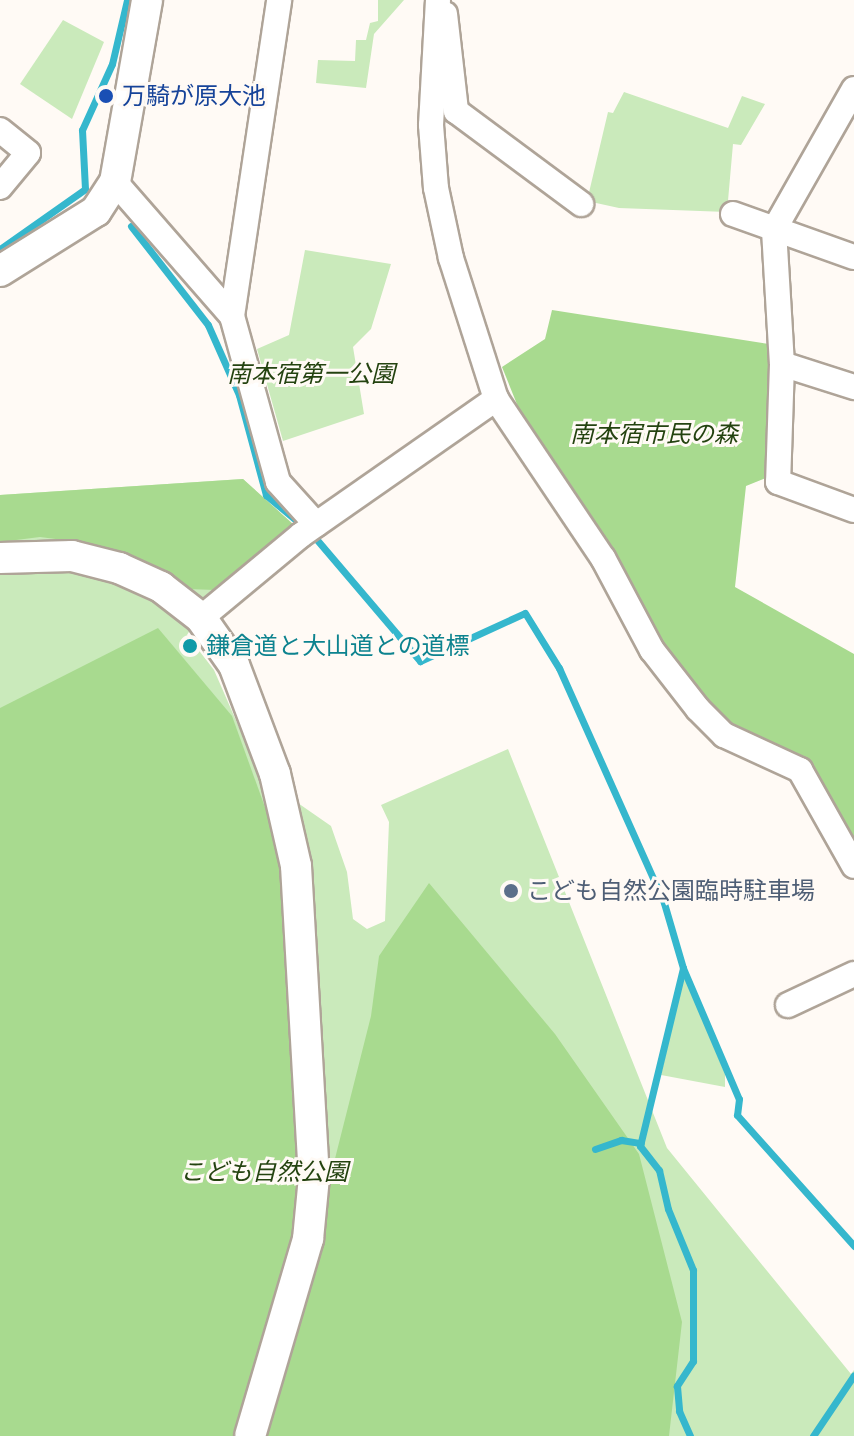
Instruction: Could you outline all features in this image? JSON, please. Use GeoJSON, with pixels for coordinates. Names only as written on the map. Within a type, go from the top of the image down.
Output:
{"type":"FeatureCollection","features":[{"type":"Feature","properties":{"kind":"street"},"geometry":{"type":"LineString","coordinates":[[0,271],[96,211],[115,182],[147,0]]}},
{"type":"Feature","properties":{"kind":"street"},"geometry":{"type":"LineString","coordinates":[[279,0],[232,316],[278,482],[308,529]]}},
{"type":"Feature","properties":{"kind":"street"},"geometry":{"type":"LineString","coordinates":[[440,0],[456,111],[581,204]]}},
{"type":"Feature","properties":{"kind":"street"},"geometry":{"type":"LineString","coordinates":[[440,0],[431,125],[436,188],[451,258],[496,399],[603,558],[652,650],[698,709],[724,735],[800,770],[854,866]]}},
{"type":"Feature","properties":{"kind":"street"},"geometry":{"type":"LineString","coordinates":[[854,89],[846,123],[774,230],[782,364],[778,482],[854,510]]}},
{"type":"Feature","properties":{"kind":"street"},"geometry":{"type":"LineString","coordinates":[[0,130],[28,153],[0,187]]}},
{"type":"Feature","properties":{"kind":"street"},"geometry":{"type":"LineString","coordinates":[[115,182],[232,316]]}},
{"type":"Feature","properties":{"kind":"street"},"geometry":{"type":"LineString","coordinates":[[733,214],[854,257]]}},
{"type":"Feature","properties":{"kind":"street"},"geometry":{"type":"LineString","coordinates":[[782,364],[854,387]]}},
{"type":"Feature","properties":{"kind":"street"},"geometry":{"type":"LineString","coordinates":[[201,618],[308,529],[496,399]]}},
{"type":"Feature","properties":{"kind":"street"},"geometry":{"type":"LineString","coordinates":[[0,558],[72,556],[119,568],[161,587],[201,618],[245,686],[275,774],[296,866],[314,1177],[308,1239],[250,1436]]}},
{"type":"Feature","properties":{"kind":"street"},"geometry":{"type":"LineString","coordinates":[[788,1005],[854,974]]}},
{"type":"Feature","properties":{"kind":"green space"},"geometry":{"type":"Polygon","coordinates":[[[378,0],[404,0],[374,34],[366,88],[316,83],[318,60],[355,61],[356,40],[366,40],[370,23],[378,21],[378,0]]]}},
{"type":"Feature","properties":{"kind":"green space"},"geometry":{"type":"Polygon","coordinates":[[[63,20],[104,42],[72,119],[20,84],[63,20]]]}},
{"type":"Feature","properties":{"kind":"green space"},"geometry":{"type":"Polygon","coordinates":[[[624,92],[728,128],[742,96],[765,104],[741,145],[733,144],[727,212],[619,208],[587,201],[608,112],[613,113],[624,92]]]}},
{"type":"Feature","properties":{"kind":"green space","name":"南本宿第一公園"},"geometry":{"type":"Polygon","coordinates":[[[305,250],[391,264],[371,329],[353,347],[364,414],[283,441],[257,349],[289,335],[305,250]]]}},
{"type":"Feature","properties":{"kind":"green space","name":"南本宿市民の森"},"geometry":{"type":"Polygon","coordinates":[[[552,310],[769,344],[766,478],[746,486],[735,587],[854,654],[854,851],[805,764],[726,726],[656,649],[531,439],[502,367],[545,339],[552,310]]]}},
{"type":"Feature","properties":{"kind":"green space","name":"こども自然公園"},"geometry":{"type":"Polygon","coordinates":[[[243,479],[295,526],[215,590],[187,635],[214,670],[269,796],[295,801],[331,826],[347,872],[353,919],[367,929],[385,921],[389,822],[381,805],[508,749],[667,1148],[851,1374],[854,1370],[854,1436],[0,1436],[0,495],[243,479]]]}},
{"type":"Feature","properties":{"kind":"green space"},"geometry":{"type":"Polygon","coordinates":[[[243,479],[295,526],[215,590],[188,589],[135,560],[87,543],[40,537],[0,542],[0,495],[243,479]]]}},
{"type":"Feature","properties":{"kind":"green space"},"geometry":{"type":"Polygon","coordinates":[[[158,628],[232,716],[279,846],[299,1180],[294,1232],[236,1436],[0,1436],[0,708],[158,628]]]}},
{"type":"Feature","properties":{"kind":"green space"},"geometry":{"type":"Polygon","coordinates":[[[429,883],[555,1034],[639,1154],[682,1322],[669,1436],[265,1436],[371,1016],[379,956],[429,883]]]}},
{"type":"Feature","properties":{"kind":"green space"},"geometry":{"type":"Polygon","coordinates":[[[684,975],[725,1074],[725,1087],[661,1075],[684,975]]]}},
{"type":"Feature","properties":{"kind":"waterway"},"geometry":{"type":"LineString","coordinates":[[0,249],[85,189],[82,130],[112,64],[127,0]]}},
{"type":"Feature","properties":{"kind":"waterway"},"geometry":{"type":"LineString","coordinates":[[131,226],[208,325],[239,395],[266,495],[303,526]]}},
{"type":"Feature","properties":{"kind":"waterway"},"geometry":{"type":"LineString","coordinates":[[312,534],[420,661],[525,613],[559,668],[664,903],[683,968],[739,1099],[737,1115],[854,1246]]}},
{"type":"Feature","properties":{"kind":"waterway"},"geometry":{"type":"LineString","coordinates":[[683,968],[640,1146],[659,1170],[668,1209],[693,1270],[693,1361],[677,1386],[679,1411],[690,1436]]}},
{"type":"Feature","properties":{"kind":"waterway"},"geometry":{"type":"LineString","coordinates":[[595,1149],[621,1140],[641,1143]]}},
{"type":"Feature","properties":{"kind":"waterway"},"geometry":{"type":"LineString","coordinates":[[813,1436],[854,1375]]}},
{"type":"Feature","properties":{"kind":"place","name":"万騎が原大池"},"geometry":{"type":"Point","coordinates":[106,96]}},
{"type":"Feature","properties":{"kind":"place","name":"鎌倉道と大山道との道標"},"geometry":{"type":"Point","coordinates":[190,646]}},
{"type":"Feature","properties":{"kind":"place","name":"こども自然公園臨時駐車場"},"geometry":{"type":"Point","coordinates":[511,891]}}]}
